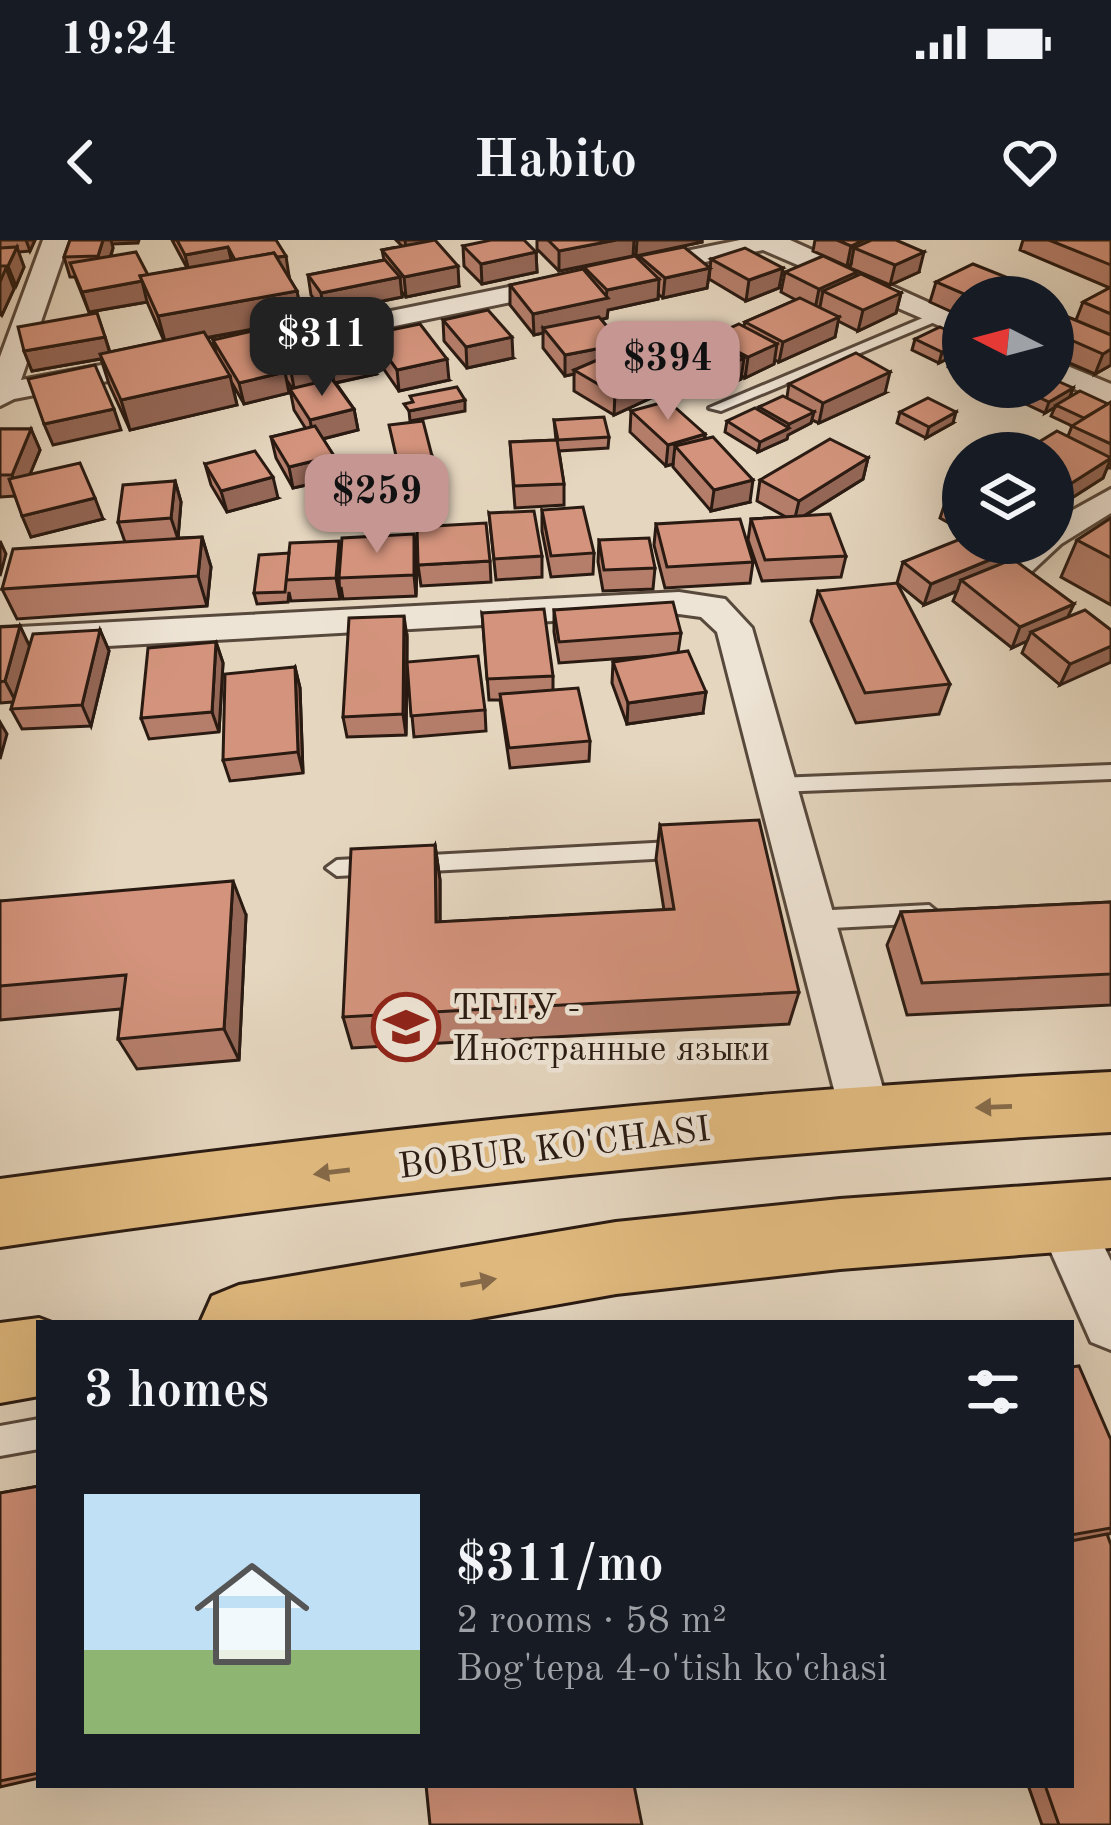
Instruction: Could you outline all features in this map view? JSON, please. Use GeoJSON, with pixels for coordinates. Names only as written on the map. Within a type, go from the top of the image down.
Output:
{"type":"FeatureCollection","features":[{"type":"Feature","properties":{"kind":"main road","name":"BOBUR KO'CHASI"},"geometry":{"type":"LineString","coordinates":[[0,1214],[615,1137],[865,1113],[1111,1102]]}},
{"type":"Feature","properties":{"kind":"main road"},"geometry":{"type":"LineString","coordinates":[[256,1320],[616,1258],[1086,1215]]}},
{"type":"Feature","properties":{"kind":"main road"},"geometry":{"type":"LineString","coordinates":[[0,1363],[36,1357]]}},
{"type":"Feature","properties":{"kind":"street"},"geometry":{"type":"LineString","coordinates":[[1,395],[56,240]]}},
{"type":"Feature","properties":{"kind":"street"},"geometry":{"type":"LineString","coordinates":[[254,346],[768,241],[942,318]]}},
{"type":"Feature","properties":{"kind":"street"},"geometry":{"type":"LineString","coordinates":[[1,395],[186,358]]}},
{"type":"Feature","properties":{"kind":"street"},"geometry":{"type":"LineString","coordinates":[[1074,378],[1111,395]]}},
{"type":"Feature","properties":{"kind":"street"},"geometry":{"type":"LineString","coordinates":[[1074,523],[1111,499]]}},
{"type":"Feature","properties":{"kind":"street"},"geometry":{"type":"LineString","coordinates":[[1020,564],[1010,572],[1028,593]]}},
{"type":"Feature","properties":{"kind":"street"},"geometry":{"type":"LineString","coordinates":[[0,640],[679,603],[712,607],[734,628],[865,1113]]}},
{"type":"Feature","properties":{"kind":"street"},"geometry":{"type":"LineString","coordinates":[[1086,1215],[1111,1322]]}},
{"type":"Feature","properties":{"kind":"lane"},"geometry":{"type":"LineString","coordinates":[[716,408],[942,325]]}},
{"type":"Feature","properties":{"kind":"lane"},"geometry":{"type":"LineString","coordinates":[[777,785],[1111,772]]}},
{"type":"Feature","properties":{"kind":"lane"},"geometry":{"type":"LineString","coordinates":[[772,844],[818,1021],[845,1037]]}},
{"type":"Feature","properties":{"kind":"lane"},"geometry":{"type":"LineString","coordinates":[[337,868],[703,848]]}},
{"type":"Feature","properties":{"kind":"lane"},"geometry":{"type":"LineString","coordinates":[[813,920],[951,913]]}},
{"type":"Feature","properties":{"kind":"lane"},"geometry":{"type":"LineString","coordinates":[[0,1441],[36,1435]]}},
{"type":"Feature","properties":{"kind":"building"},"geometry":{"type":"Polygon","coordinates":[[[70,240],[103,240],[98,256],[64,257],[70,240]]]}},
{"type":"Feature","properties":{"kind":"building"},"geometry":{"type":"Polygon","coordinates":[[[177,240],[276,240],[286,256],[274,253],[235,260],[228,247],[185,255],[177,240]]]}},
{"type":"Feature","properties":{"kind":"building"},"geometry":{"type":"Polygon","coordinates":[[[435,240],[458,266],[404,277],[382,250],[435,240]]]}},
{"type":"Feature","properties":{"kind":"building"},"geometry":{"type":"Polygon","coordinates":[[[524,240],[536,252],[481,264],[463,246],[524,240]]]}},
{"type":"Feature","properties":{"kind":"building"},"geometry":{"type":"Polygon","coordinates":[[[548,240],[616,240],[559,251],[548,240]]]}},
{"type":"Feature","properties":{"kind":"building"},"geometry":{"type":"Polygon","coordinates":[[[872,240],[896,240],[924,252],[895,265],[854,248],[872,240]]]}},
{"type":"Feature","properties":{"kind":"building"},"geometry":{"type":"Polygon","coordinates":[[[1049,240],[1111,240],[1111,265],[1049,240]]]}},
{"type":"Feature","properties":{"kind":"building"},"geometry":{"type":"Polygon","coordinates":[[[17,247],[8,266],[0,266],[0,248],[17,247]]]}},
{"type":"Feature","properties":{"kind":"building"},"geometry":{"type":"Polygon","coordinates":[[[684,247],[710,268],[665,278],[639,256],[684,247]]]}},
{"type":"Feature","properties":{"kind":"building"},"geometry":{"type":"Polygon","coordinates":[[[745,248],[783,268],[749,280],[711,259],[745,248]]]}},
{"type":"Feature","properties":{"kind":"building"},"geometry":{"type":"Polygon","coordinates":[[[136,252],[148,275],[140,276],[142,281],[82,292],[70,263],[136,252]]]}},
{"type":"Feature","properties":{"kind":"building"},"geometry":{"type":"Polygon","coordinates":[[[274,253],[297,291],[158,316],[140,276],[274,253]]]}},
{"type":"Feature","properties":{"kind":"building"},"geometry":{"type":"Polygon","coordinates":[[[635,256],[659,279],[607,290],[584,267],[635,256]]]}},
{"type":"Feature","properties":{"kind":"building"},"geometry":{"type":"Polygon","coordinates":[[[823,256],[857,272],[819,289],[785,272],[823,256]]]}},
{"type":"Feature","properties":{"kind":"building"},"geometry":{"type":"Polygon","coordinates":[[[385,260],[400,277],[321,293],[308,275],[385,260]]]}},
{"type":"Feature","properties":{"kind":"building"},"geometry":{"type":"Polygon","coordinates":[[[973,264],[1003,276],[948,276],[973,264]]]}},
{"type":"Feature","properties":{"kind":"building"},"geometry":{"type":"Polygon","coordinates":[[[583,269],[608,298],[533,314],[510,285],[583,269]]]}},
{"type":"Feature","properties":{"kind":"building"},"geometry":{"type":"Polygon","coordinates":[[[861,274],[901,293],[863,310],[823,291],[861,274]]]}},
{"type":"Feature","properties":{"kind":"building"},"geometry":{"type":"Polygon","coordinates":[[[1111,287],[1111,314],[1083,302],[1111,287]]]}},
{"type":"Feature","properties":{"kind":"building"},"geometry":{"type":"Polygon","coordinates":[[[800,298],[839,317],[783,342],[745,322],[800,298]]]}},
{"type":"Feature","properties":{"kind":"building"},"geometry":{"type":"Polygon","coordinates":[[[488,310],[512,337],[466,347],[443,320],[488,310]]]}},
{"type":"Feature","properties":{"kind":"building"},"geometry":{"type":"Polygon","coordinates":[[[97,313],[105,337],[24,351],[18,327],[97,313]]]}},
{"type":"Feature","properties":{"kind":"building"},"geometry":{"type":"Polygon","coordinates":[[[342,313],[373,353],[331,363],[301,322],[342,313]]]}},
{"type":"Feature","properties":{"kind":"building"},"geometry":{"type":"Polygon","coordinates":[[[599,317],[622,344],[565,355],[543,328],[599,317]]]}},
{"type":"Feature","properties":{"kind":"building"},"geometry":{"type":"Polygon","coordinates":[[[1074,320],[1111,335],[1111,349],[1103,354],[1074,341],[1074,320]]]}},
{"type":"Feature","properties":{"kind":"building"},"geometry":{"type":"Polygon","coordinates":[[[296,322],[325,364],[291,372],[263,329],[296,322]]]}},
{"type":"Feature","properties":{"kind":"building"},"geometry":{"type":"Polygon","coordinates":[[[420,324],[447,359],[397,370],[371,334],[420,324]]]}},
{"type":"Feature","properties":{"kind":"building"},"geometry":{"type":"Polygon","coordinates":[[[739,324],[777,344],[748,357],[710,337],[739,324]]]}},
{"type":"Feature","properties":{"kind":"building"},"geometry":{"type":"Polygon","coordinates":[[[942,328],[942,352],[915,339],[942,328]]]}},
{"type":"Feature","properties":{"kind":"building"},"geometry":{"type":"Polygon","coordinates":[[[257,330],[285,372],[239,383],[213,340],[257,330]]]}},
{"type":"Feature","properties":{"kind":"building"},"geometry":{"type":"Polygon","coordinates":[[[204,332],[230,376],[121,400],[100,354],[204,332]]]}},
{"type":"Feature","properties":{"kind":"building"},"geometry":{"type":"Polygon","coordinates":[[[694,332],[744,358],[708,375],[658,348],[694,332]]]}},
{"type":"Feature","properties":{"kind":"building"},"geometry":{"type":"Polygon","coordinates":[[[639,342],[680,365],[615,394],[574,370],[639,342]]]}},
{"type":"Feature","properties":{"kind":"building"},"geometry":{"type":"Polygon","coordinates":[[[856,353],[890,372],[823,403],[789,384],[856,353]]]}},
{"type":"Feature","properties":{"kind":"building"},"geometry":{"type":"Polygon","coordinates":[[[95,365],[114,409],[44,424],[28,379],[95,365]]]}},
{"type":"Feature","properties":{"kind":"building"},"geometry":{"type":"Polygon","coordinates":[[[332,379],[354,409],[310,420],[290,389],[332,379]]]}},
{"type":"Feature","properties":{"kind":"building"},"geometry":{"type":"Polygon","coordinates":[[[457,387],[465,400],[409,411],[404,404],[413,402],[410,396],[457,387]]]}},
{"type":"Feature","properties":{"kind":"building"},"geometry":{"type":"Polygon","coordinates":[[[1080,391],[1108,404],[1084,418],[1062,408],[1074,408],[1074,394],[1080,391]]]}},
{"type":"Feature","properties":{"kind":"building"},"geometry":{"type":"Polygon","coordinates":[[[783,396],[814,412],[789,424],[759,407],[783,396]]]}},
{"type":"Feature","properties":{"kind":"building"},"geometry":{"type":"Polygon","coordinates":[[[928,398],[956,412],[929,427],[900,412],[928,398]]]}},
{"type":"Feature","properties":{"kind":"building"},"geometry":{"type":"Polygon","coordinates":[[[668,401],[705,434],[668,445],[631,411],[668,401]]]}},
{"type":"Feature","properties":{"kind":"building"},"geometry":{"type":"Polygon","coordinates":[[[1111,402],[1111,444],[1072,426],[1111,402]]]}},
{"type":"Feature","properties":{"kind":"building"},"geometry":{"type":"Polygon","coordinates":[[[755,408],[789,428],[760,442],[727,421],[755,408]]]}},
{"type":"Feature","properties":{"kind":"building"},"geometry":{"type":"Polygon","coordinates":[[[604,417],[609,437],[558,440],[554,420],[604,417]]]}},
{"type":"Feature","properties":{"kind":"building"},"geometry":{"type":"Polygon","coordinates":[[[423,421],[432,456],[397,460],[389,425],[423,421]]]}},
{"type":"Feature","properties":{"kind":"building"},"geometry":{"type":"Polygon","coordinates":[[[315,426],[334,456],[289,467],[271,437],[315,426]]]}},
{"type":"Feature","properties":{"kind":"building"},"geometry":{"type":"Polygon","coordinates":[[[0,429],[31,429],[12,475],[0,475],[0,429]]]}},
{"type":"Feature","properties":{"kind":"building"},"geometry":{"type":"Polygon","coordinates":[[[713,437],[753,480],[714,490],[675,446],[713,437]]]}},
{"type":"Feature","properties":{"kind":"building"},"geometry":{"type":"Polygon","coordinates":[[[830,439],[868,458],[799,501],[760,480],[830,439]]]}},
{"type":"Feature","properties":{"kind":"building"},"geometry":{"type":"Polygon","coordinates":[[[557,440],[564,484],[514,486],[510,442],[557,440]]]}},
{"type":"Feature","properties":{"kind":"building"},"geometry":{"type":"Polygon","coordinates":[[[1074,440],[1111,458],[1074,482],[1074,440]]]}},
{"type":"Feature","properties":{"kind":"building"},"geometry":{"type":"Polygon","coordinates":[[[255,451],[273,477],[221,491],[205,464],[255,451]]]}},
{"type":"Feature","properties":{"kind":"building"},"geometry":{"type":"Polygon","coordinates":[[[80,463],[95,498],[22,516],[9,479],[80,463]]]}},
{"type":"Feature","properties":{"kind":"building"},"geometry":{"type":"Polygon","coordinates":[[[175,481],[171,518],[118,522],[123,485],[175,481]]]}},
{"type":"Feature","properties":{"kind":"building"},"geometry":{"type":"Polygon","coordinates":[[[583,507],[594,553],[551,556],[542,510],[583,507]]]}},
{"type":"Feature","properties":{"kind":"building"},"geometry":{"type":"Polygon","coordinates":[[[534,511],[542,556],[494,559],[489,513],[534,511]]]}},
{"type":"Feature","properties":{"kind":"building"},"geometry":{"type":"Polygon","coordinates":[[[830,514],[846,556],[765,560],[751,519],[830,514]]]}},
{"type":"Feature","properties":{"kind":"building"},"geometry":{"type":"Polygon","coordinates":[[[1111,518],[1111,558],[1077,540],[1111,518]]]}},
{"type":"Feature","properties":{"kind":"building"},"geometry":{"type":"Polygon","coordinates":[[[740,519],[753,562],[667,567],[656,524],[740,519]]]}},
{"type":"Feature","properties":{"kind":"building"},"geometry":{"type":"Polygon","coordinates":[[[486,523],[490,561],[418,565],[417,527],[486,523]]]}},
{"type":"Feature","properties":{"kind":"building"},"geometry":{"type":"Polygon","coordinates":[[[414,534],[414,575],[339,578],[342,538],[414,534]]]}},
{"type":"Feature","properties":{"kind":"building"},"geometry":{"type":"Polygon","coordinates":[[[202,537],[198,576],[2,589],[13,549],[202,537]]]}},
{"type":"Feature","properties":{"kind":"building"},"geometry":{"type":"Polygon","coordinates":[[[649,538],[655,568],[604,570],[599,540],[649,538]]]}},
{"type":"Feature","properties":{"kind":"building"},"geometry":{"type":"Polygon","coordinates":[[[339,541],[336,578],[286,580],[290,543],[339,541]]]}},
{"type":"Feature","properties":{"kind":"building"},"geometry":{"type":"Polygon","coordinates":[[[942,546],[942,564],[980,564],[931,584],[903,562],[942,546]]]}},
{"type":"Feature","properties":{"kind":"building"},"geometry":{"type":"Polygon","coordinates":[[[289,553],[285,592],[254,593],[259,555],[289,553]]]}},
{"type":"Feature","properties":{"kind":"building"},"geometry":{"type":"Polygon","coordinates":[[[1001,564],[1020,564],[1074,604],[1020,627],[961,580],[1001,564]]]}},
{"type":"Feature","properties":{"kind":"building"},"geometry":{"type":"Polygon","coordinates":[[[897,583],[950,684],[865,693],[818,591],[897,583]]]}},
{"type":"Feature","properties":{"kind":"building"},"geometry":{"type":"Polygon","coordinates":[[[673,602],[681,633],[559,642],[554,610],[673,602]]]}},
{"type":"Feature","properties":{"kind":"building"},"geometry":{"type":"Polygon","coordinates":[[[544,609],[553,676],[487,679],[482,613],[544,609]]]}},
{"type":"Feature","properties":{"kind":"building"},"geometry":{"type":"Polygon","coordinates":[[[1085,610],[1111,630],[1111,646],[1070,664],[1031,632],[1085,610]]]}},
{"type":"Feature","properties":{"kind":"building"},"geometry":{"type":"Polygon","coordinates":[[[404,616],[403,714],[343,717],[349,618],[404,616]]]}},
{"type":"Feature","properties":{"kind":"building"},"geometry":{"type":"Polygon","coordinates":[[[20,626],[5,681],[0,682],[0,627],[20,626]]]}},
{"type":"Feature","properties":{"kind":"building"},"geometry":{"type":"Polygon","coordinates":[[[100,630],[82,705],[11,709],[33,634],[100,630]]]}},
{"type":"Feature","properties":{"kind":"building"},"geometry":{"type":"Polygon","coordinates":[[[216,642],[212,712],[141,718],[148,648],[216,642]]]}},
{"type":"Feature","properties":{"kind":"building"},"geometry":{"type":"Polygon","coordinates":[[[688,651],[706,692],[628,703],[613,662],[688,651]]]}},
{"type":"Feature","properties":{"kind":"building"},"geometry":{"type":"Polygon","coordinates":[[[478,656],[485,710],[411,716],[407,662],[478,656]]]}},
{"type":"Feature","properties":{"kind":"building"},"geometry":{"type":"Polygon","coordinates":[[[295,667],[298,752],[223,760],[225,674],[295,667]]]}},
{"type":"Feature","properties":{"kind":"building"},"geometry":{"type":"Polygon","coordinates":[[[578,688],[590,741],[509,748],[500,694],[578,688]]]}},
{"type":"Feature","properties":{"kind":"building"},"geometry":{"type":"Polygon","coordinates":[[[759,820],[799,992],[343,1017],[351,849],[435,845],[436,922],[674,909],[660,825],[759,820]]]}},
{"type":"Feature","properties":{"kind":"building"},"geometry":{"type":"Polygon","coordinates":[[[233,881],[224,1029],[118,1039],[126,975],[0,986],[0,901],[233,881]]]}},
{"type":"Feature","properties":{"kind":"building"},"geometry":{"type":"Polygon","coordinates":[[[1111,902],[1111,974],[922,983],[901,912],[1111,902]]]}},
{"type":"Feature","properties":{"kind":"building"},"geometry":{"type":"Polygon","coordinates":[[[1079,1366],[1111,1440],[1111,1528],[1074,1534],[1074,1367],[1079,1366]]]}},
{"type":"Feature","properties":{"kind":"building"},"geometry":{"type":"Polygon","coordinates":[[[36,1487],[36,1774],[0,1781],[0,1493],[36,1487]]]}},
{"type":"Feature","properties":{"kind":"building"},"geometry":{"type":"Polygon","coordinates":[[[1107,1534],[1111,1545],[1111,1825],[1059,1825],[1046,1788],[1074,1788],[1074,1540],[1107,1534]]]}},
{"type":"Feature","properties":{"kind":"building"},"geometry":{"type":"Polygon","coordinates":[[[426,1788],[635,1788],[642,1825],[430,1825],[426,1788]]]}},
{"type":"Feature","properties":{"kind":"place","name":"ТГПУ - Иностранные языки"},"geometry":{"type":"Point","coordinates":[406,1027]}}]}
